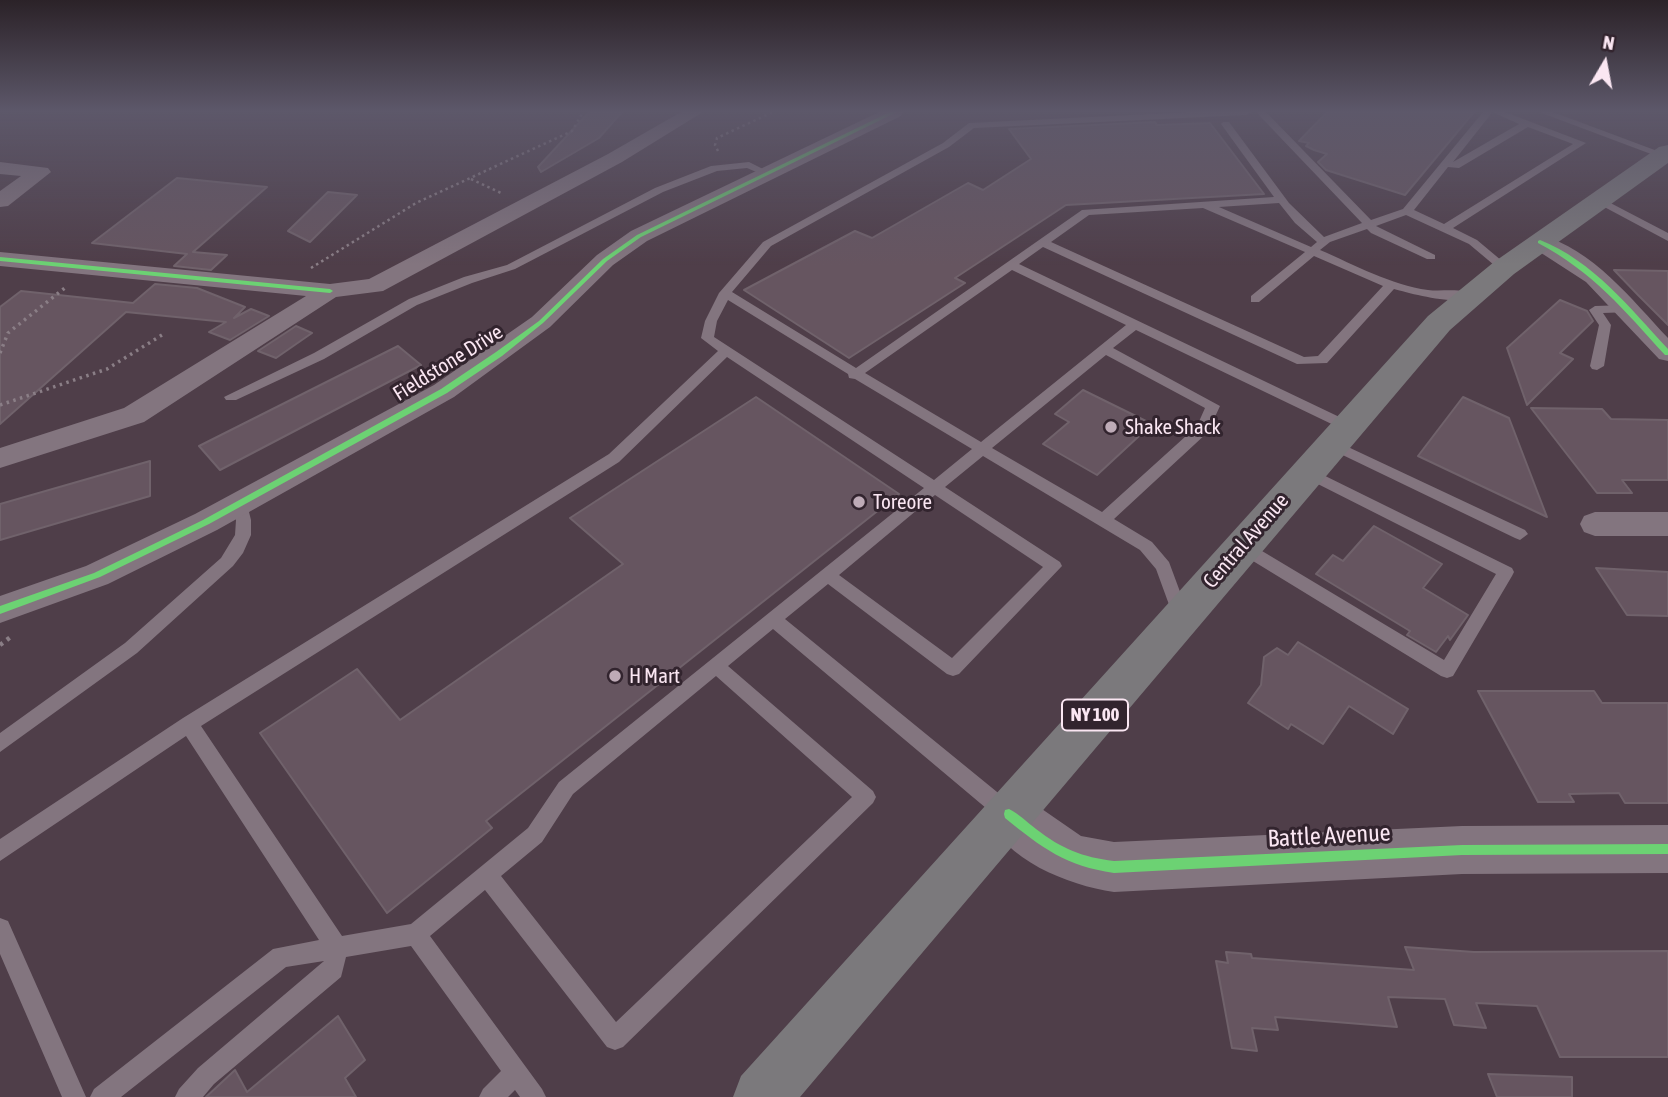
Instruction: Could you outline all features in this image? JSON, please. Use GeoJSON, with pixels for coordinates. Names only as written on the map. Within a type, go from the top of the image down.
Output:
{"type":"FeatureCollection","features":[{"type":"Feature","properties":{"kind":"main road","name":"Central Avenue"},"geometry":{"type":"LineString","coordinates":[[764,1096],[1241,546],[1430,333],[1504,268],[1654,163]]}},
{"type":"Feature","properties":{"kind":"street"},"geometry":{"type":"LineString","coordinates":[[0,259],[330,291],[375,286],[607,163]]}},
{"type":"Feature","properties":{"kind":"street","name":"Fieldstone Drive"},"geometry":{"type":"LineString","coordinates":[[0,610],[97,575],[239,504],[444,391],[499,355],[541,322],[605,260],[639,236],[790,163]]}},
{"type":"Feature","properties":{"kind":"street"},"geometry":{"type":"LineString","coordinates":[[0,169],[41,172],[0,201]]}},
{"type":"Feature","properties":{"kind":"street"},"geometry":{"type":"LineString","coordinates":[[1540,243],[1579,263],[1668,353]]}},
{"type":"Feature","properties":{"kind":"street"},"geometry":{"type":"LineString","coordinates":[[0,458],[134,415],[330,291]]}},
{"type":"Feature","properties":{"kind":"street"},"geometry":{"type":"LineString","coordinates":[[1595,524],[1668,524]]}},
{"type":"Feature","properties":{"kind":"street","name":"Battle Avenue"},"geometry":{"type":"LineString","coordinates":[[1009,814],[1062,855],[1079,862],[1114,867],[1462,850],[1668,849]]}},
{"type":"Feature","properties":{"kind":"lane"},"geometry":{"type":"LineString","coordinates":[[828,575],[953,669],[1054,566],[707,338],[711,321],[725,293],[766,244],[913,163]]}},
{"type":"Feature","properties":{"kind":"lane"},"geometry":{"type":"LineString","coordinates":[[1255,163],[1282,200],[1316,237],[1324,242]]}},
{"type":"Feature","properties":{"kind":"lane"},"geometry":{"type":"LineString","coordinates":[[1310,163],[1375,231],[1431,257]]}},
{"type":"Feature","properties":{"kind":"lane"},"geometry":{"type":"LineString","coordinates":[[1255,299],[1324,242],[1407,211],[1446,163]]}},
{"type":"Feature","properties":{"kind":"lane"},"geometry":{"type":"LineString","coordinates":[[1447,163],[1455,166],[1460,163]]}},
{"type":"Feature","properties":{"kind":"lane"},"geometry":{"type":"LineString","coordinates":[[1444,229],[1549,163]]}},
{"type":"Feature","properties":{"kind":"lane"},"geometry":{"type":"LineString","coordinates":[[231,397],[319,356],[413,302],[468,279],[511,267],[587,225],[659,190],[715,168],[749,165],[768,174]]}},
{"type":"Feature","properties":{"kind":"lane"},"geometry":{"type":"LineString","coordinates":[[854,375],[1089,211],[1282,200]]}},
{"type":"Feature","properties":{"kind":"lane"},"geometry":{"type":"LineString","coordinates":[[1599,200],[1668,238]]}},
{"type":"Feature","properties":{"kind":"lane"},"geometry":{"type":"LineString","coordinates":[[1202,204],[1391,285],[1427,294],[1470,296]]}},
{"type":"Feature","properties":{"kind":"lane"},"geometry":{"type":"LineString","coordinates":[[1407,211],[1473,242],[1504,268]]}},
{"type":"Feature","properties":{"kind":"lane"},"geometry":{"type":"LineString","coordinates":[[1041,242],[1302,361],[1322,360],[1391,285]]}},
{"type":"Feature","properties":{"kind":"lane"},"geometry":{"type":"LineString","coordinates":[[1011,265],[1135,324],[1520,534]]}},
{"type":"Feature","properties":{"kind":"lane"},"geometry":{"type":"LineString","coordinates":[[725,293],[854,375],[984,447],[1146,546],[1163,566],[1181,616]]}},
{"type":"Feature","properties":{"kind":"lane"},"geometry":{"type":"LineString","coordinates":[[1597,366],[1605,325],[1595,310],[1626,309]]}},
{"type":"Feature","properties":{"kind":"lane"},"geometry":{"type":"LineString","coordinates":[[102,1097],[281,957],[416,934],[535,835],[566,788],[1135,324]]}},
{"type":"Feature","properties":{"kind":"lane"},"geometry":{"type":"LineString","coordinates":[[1103,520],[1203,429],[1213,406],[1105,349]]}},
{"type":"Feature","properties":{"kind":"lane"},"geometry":{"type":"LineString","coordinates":[[0,851],[189,724],[614,458],[725,351]]}},
{"type":"Feature","properties":{"kind":"lane"},"geometry":{"type":"LineString","coordinates":[[1241,546],[1447,671],[1506,572],[1307,472]]}},
{"type":"Feature","properties":{"kind":"lane"},"geometry":{"type":"LineString","coordinates":[[0,744],[131,648],[227,562],[240,547],[244,530],[245,517],[239,504]]}},
{"type":"Feature","properties":{"kind":"lane"},"geometry":{"type":"LineString","coordinates":[[773,619],[1009,814]]}},
{"type":"Feature","properties":{"kind":"lane"},"geometry":{"type":"LineString","coordinates":[[487,875],[615,1039],[866,797],[716,666]]}},
{"type":"Feature","properties":{"kind":"lane"},"geometry":{"type":"LineString","coordinates":[[187,1097],[206,1076],[333,969],[337,948],[189,724]]}},
{"type":"Feature","properties":{"kind":"lane"},"geometry":{"type":"LineString","coordinates":[[0,929],[74,1097]]}},
{"type":"Feature","properties":{"kind":"lane"},"geometry":{"type":"LineString","coordinates":[[416,934],[534,1097]]}},
{"type":"Feature","properties":{"kind":"lane"},"geometry":{"type":"LineString","coordinates":[[491,1097],[516,1072]]}},
{"type":"Feature","properties":{"kind":"path"},"geometry":{"type":"LineString","coordinates":[[315,265],[416,203],[502,163]]}},
{"type":"Feature","properties":{"kind":"path"},"geometry":{"type":"LineString","coordinates":[[0,353],[8,333],[75,280]]}},
{"type":"Feature","properties":{"kind":"path"},"geometry":{"type":"LineString","coordinates":[[0,405],[107,369],[162,335]]}},
{"type":"Feature","properties":{"kind":"building"},"geometry":{"type":"Polygon","coordinates":[[[542,163],[556,163],[541,172],[538,167],[542,163]]]}},
{"type":"Feature","properties":{"kind":"building"},"geometry":{"type":"Polygon","coordinates":[[[1025,163],[1241,163],[1264,194],[1066,205],[955,278],[965,283],[849,358],[744,290],[855,231],[872,238],[968,183],[983,190],[1025,163]]]}},
{"type":"Feature","properties":{"kind":"building"},"geometry":{"type":"Polygon","coordinates":[[[1319,163],[1431,163],[1405,195],[1326,170],[1319,163]]]}},
{"type":"Feature","properties":{"kind":"building"},"geometry":{"type":"Polygon","coordinates":[[[177,178],[267,187],[193,252],[227,255],[211,270],[174,266],[187,254],[92,243],[177,178]]]}},
{"type":"Feature","properties":{"kind":"building"},"geometry":{"type":"Polygon","coordinates":[[[328,192],[357,195],[310,242],[288,231],[328,192]]]}},
{"type":"Feature","properties":{"kind":"building"},"geometry":{"type":"Polygon","coordinates":[[[1614,270],[1668,271],[1668,325],[1638,295],[1614,270]]]}},
{"type":"Feature","properties":{"kind":"building"},"geometry":{"type":"Polygon","coordinates":[[[155,284],[197,288],[245,307],[234,318],[251,309],[269,316],[230,340],[209,332],[226,322],[126,312],[0,424],[0,307],[21,291],[133,303],[155,284]]]}},
{"type":"Feature","properties":{"kind":"building"},"geometry":{"type":"Polygon","coordinates":[[[1560,300],[1587,311],[1593,321],[1560,353],[1573,359],[1527,405],[1507,348],[1560,300]]]}},
{"type":"Feature","properties":{"kind":"building"},"geometry":{"type":"Polygon","coordinates":[[[296,326],[312,333],[276,358],[258,351],[296,326]]]}},
{"type":"Feature","properties":{"kind":"building"},"geometry":{"type":"Polygon","coordinates":[[[398,346],[421,365],[220,470],[199,446],[398,346]]]}},
{"type":"Feature","properties":{"kind":"building"},"geometry":{"type":"Polygon","coordinates":[[[1083,390],[1152,424],[1097,475],[1043,444],[1069,422],[1055,414],[1083,390]]]}},
{"type":"Feature","properties":{"kind":"building"},"geometry":{"type":"Polygon","coordinates":[[[756,397],[899,494],[486,821],[492,828],[387,913],[260,733],[357,669],[400,720],[623,564],[570,518],[756,397]]]}},
{"type":"Feature","properties":{"kind":"building"},"geometry":{"type":"Polygon","coordinates":[[[1463,397],[1509,418],[1547,517],[1418,456],[1463,397]]]}},
{"type":"Feature","properties":{"kind":"building"},"geometry":{"type":"Polygon","coordinates":[[[1531,408],[1602,409],[1611,419],[1668,420],[1668,480],[1622,480],[1632,493],[1597,493],[1531,408]]]}},
{"type":"Feature","properties":{"kind":"building"},"geometry":{"type":"Polygon","coordinates":[[[150,461],[150,496],[0,540],[0,504],[150,461]]]}},
{"type":"Feature","properties":{"kind":"building"},"geometry":{"type":"Polygon","coordinates":[[[1374,526],[1442,564],[1423,588],[1468,615],[1450,640],[1448,636],[1436,652],[1407,635],[1410,631],[1316,574],[1333,555],[1343,561],[1374,526]]]}},
{"type":"Feature","properties":{"kind":"building"},"geometry":{"type":"Polygon","coordinates":[[[1596,568],[1668,572],[1668,616],[1627,615],[1596,568]]]}},
{"type":"Feature","properties":{"kind":"building"},"geometry":{"type":"Polygon","coordinates":[[[1298,642],[1408,709],[1393,734],[1349,706],[1323,744],[1291,724],[1288,729],[1248,703],[1261,685],[1264,657],[1277,648],[1288,655],[1298,642]]]}},
{"type":"Feature","properties":{"kind":"building"},"geometry":{"type":"Polygon","coordinates":[[[1478,691],[1594,691],[1602,703],[1668,703],[1668,803],[1625,803],[1619,793],[1569,794],[1574,802],[1538,802],[1478,691]]]}},
{"type":"Feature","properties":{"kind":"building"},"geometry":{"type":"Polygon","coordinates":[[[1405,947],[1474,952],[1668,951],[1668,1057],[1560,1057],[1537,1006],[1476,1003],[1486,1028],[1454,1025],[1445,999],[1388,997],[1397,1027],[1275,1017],[1278,1030],[1252,1028],[1257,1051],[1232,1048],[1216,961],[1228,963],[1226,952],[1251,954],[1252,958],[1414,970],[1405,947]]]}},
{"type":"Feature","properties":{"kind":"building"},"geometry":{"type":"Polygon","coordinates":[[[338,1016],[365,1060],[345,1078],[356,1097],[206,1097],[235,1070],[247,1092],[338,1016]]]}},
{"type":"Feature","properties":{"kind":"building"},"geometry":{"type":"Polygon","coordinates":[[[1488,1074],[1572,1077],[1572,1097],[1497,1097],[1488,1074]]]}},
{"type":"Feature","properties":{"kind":"cycle path"},"geometry":{"type":"LineString","coordinates":[[0,610],[97,575],[206,522],[444,391],[541,322],[605,260],[639,236],[789,163]]}},
{"type":"Feature","properties":{"kind":"cycle path"},"geometry":{"type":"LineString","coordinates":[[1540,242],[1560,252],[1594,277],[1668,353]]}},
{"type":"Feature","properties":{"kind":"cycle path"},"geometry":{"type":"LineString","coordinates":[[0,259],[330,291]]}},
{"type":"Feature","properties":{"kind":"cycle path"},"geometry":{"type":"LineString","coordinates":[[1009,814],[1057,850],[1082,861],[1114,867],[1462,850],[1668,849]]}},
{"type":"Feature","properties":{"kind":"place","name":"Shake Shack"},"geometry":{"type":"Point","coordinates":[1111,427]}},
{"type":"Feature","properties":{"kind":"place","name":"Toreore"},"geometry":{"type":"Point","coordinates":[859,502]}},
{"type":"Feature","properties":{"kind":"place","name":"H Mart"},"geometry":{"type":"Point","coordinates":[615,676]}}]}
